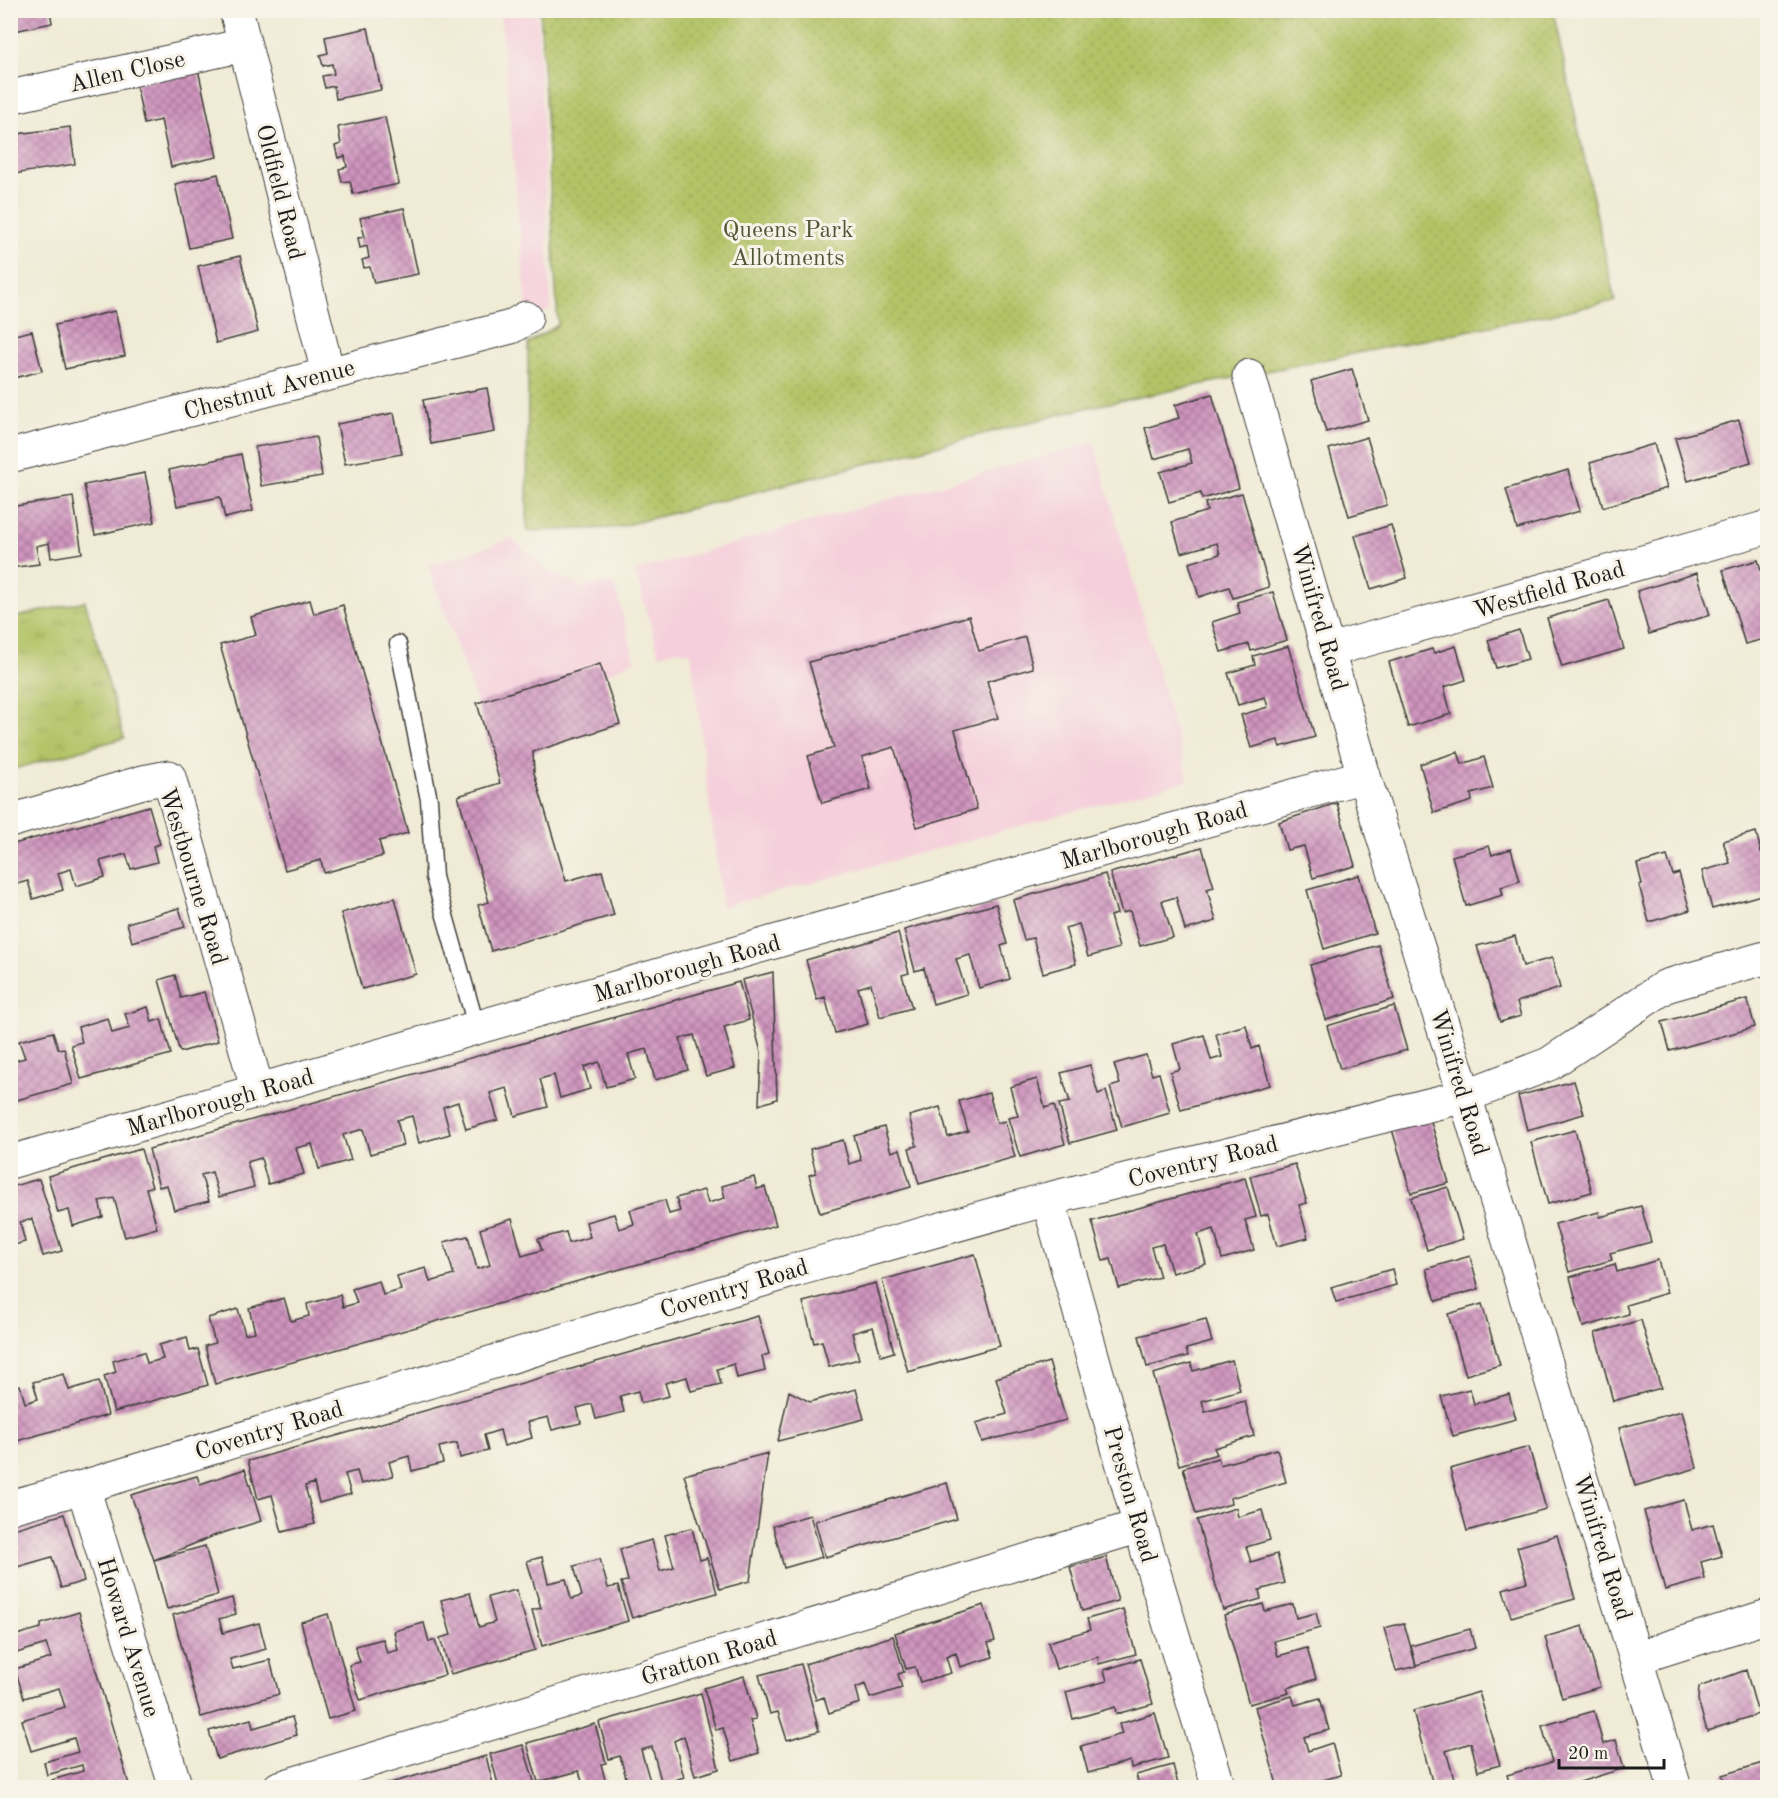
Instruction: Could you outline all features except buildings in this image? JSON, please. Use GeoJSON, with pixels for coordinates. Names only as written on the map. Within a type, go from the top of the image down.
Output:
{"type":"FeatureCollection","features":[{"type":"Feature","properties":{"kind":"street","name":"Oldfield Road"},"geometry":{"type":"LineString","coordinates":[[236,10],[328,373]]}},
{"type":"Feature","properties":{"kind":"street","name":"Allen Close"},"geometry":{"type":"LineString","coordinates":[[10,97],[244,45]]}},
{"type":"Feature","properties":{"kind":"street","name":"Chestnut Avenue"},"geometry":{"type":"LineString","coordinates":[[10,456],[511,327],[525,318]]}},
{"type":"Feature","properties":{"kind":"street","name":"Winifred Road"},"geometry":{"type":"LineString","coordinates":[[1249,376],[1330,650],[1364,776],[1465,1096],[1675,1788]]}},
{"type":"Feature","properties":{"kind":"street","name":"Westfield Road"},"geometry":{"type":"LineString","coordinates":[[1330,650],[1767,527]]}},
{"type":"Feature","properties":{"kind":"street","name":"Marlborough Road"},"geometry":{"type":"LineString","coordinates":[[10,1162],[1364,776]]}},
{"type":"Feature","properties":{"kind":"street","name":"Westbourne Road"},"geometry":{"type":"LineString","coordinates":[[10,821],[143,782],[169,777],[258,1092]]}},
{"type":"Feature","properties":{"kind":"street","name":"Coventry Road"},"geometry":{"type":"LineString","coordinates":[[10,1507],[83,1487],[795,1269],[1048,1199],[1465,1096],[1549,1064],[1666,986],[1767,957]]}},
{"type":"Feature","properties":{"kind":"street","name":"Preston Road"},"geometry":{"type":"LineString","coordinates":[[1048,1199],[1140,1526],[1220,1788]]}},
{"type":"Feature","properties":{"kind":"street","name":"Howard Avenue"},"geometry":{"type":"LineString","coordinates":[[83,1487],[176,1788]]}},
{"type":"Feature","properties":{"kind":"street","name":"Gratton Road"},"geometry":{"type":"LineString","coordinates":[[279,1788],[1140,1526]]}},
{"type":"Feature","properties":{"kind":"street"},"geometry":{"type":"LineString","coordinates":[[1636,1658],[1767,1616]]}},
{"type":"Feature","properties":{"kind":"lane"},"geometry":{"type":"LineString","coordinates":[[398,644],[429,800],[434,877],[477,1029]]}},
{"type":"Feature","properties":{"kind":"shaded area"},"geometry":{"type":"Polygon","coordinates":[[[500,11],[537,11],[551,308],[525,329],[526,300],[500,11]]]}},
{"type":"Feature","properties":{"kind":"shaded area"},"geometry":{"type":"Polygon","coordinates":[[[1094,442],[1189,780],[722,907],[691,653],[678,650],[659,655],[635,571],[1094,442]]]}},
{"type":"Feature","properties":{"kind":"shaded area"},"geometry":{"type":"Polygon","coordinates":[[[512,539],[548,571],[582,587],[614,583],[635,660],[604,676],[620,724],[533,752],[534,773],[500,783],[477,703],[428,566],[512,539]]]}},
{"type":"Feature","properties":{"kind":"green space","name":"Queens Park Allotments"},"geometry":{"type":"Polygon","coordinates":[[[540,11],[1553,11],[1615,301],[1085,408],[614,528],[527,531],[528,343],[558,325],[540,11]]]}},
{"type":"Feature","properties":{"kind":"green space"},"geometry":{"type":"Polygon","coordinates":[[[85,601],[124,738],[11,770],[11,618],[85,601]]]}}]}
